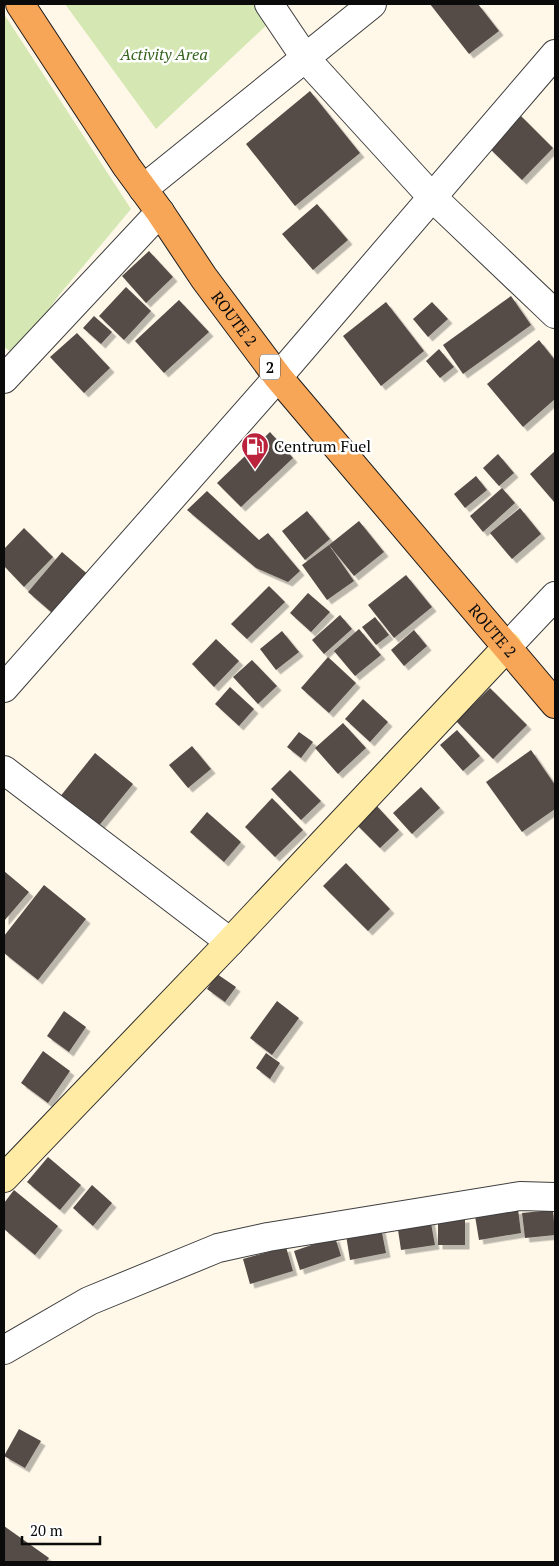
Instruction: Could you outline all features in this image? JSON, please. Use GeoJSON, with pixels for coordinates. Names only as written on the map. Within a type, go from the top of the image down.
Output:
{"type":"FeatureCollection","features":[{"type":"Feature","properties":{"kind":"highway","name":"ROUTE 2"},"geometry":{"type":"LineString","coordinates":[[20,4],[127,167],[204,278],[278,377],[508,646],[555,704]]}},
{"type":"Feature","properties":{"kind":"main road"},"geometry":{"type":"LineString","coordinates":[[4,1178],[230,942],[508,646]]}},
{"type":"Feature","properties":{"kind":"street"},"geometry":{"type":"LineString","coordinates":[[269,4],[306,59],[431,196],[555,314]]}},
{"type":"Feature","properties":{"kind":"street"},"geometry":{"type":"LineString","coordinates":[[143,189],[372,4]]}},
{"type":"Feature","properties":{"kind":"street"},"geometry":{"type":"LineString","coordinates":[[4,688],[278,377],[431,196],[555,54]]}},
{"type":"Feature","properties":{"kind":"street"},"geometry":{"type":"LineString","coordinates":[[4,380],[160,212]]}},
{"type":"Feature","properties":{"kind":"street"},"geometry":{"type":"LineString","coordinates":[[508,646],[555,596]]}},
{"type":"Feature","properties":{"kind":"street"},"geometry":{"type":"LineString","coordinates":[[4,770],[230,942]]}},
{"type":"Feature","properties":{"kind":"street"},"geometry":{"type":"LineString","coordinates":[[4,1350],[89,1301],[218,1248],[268,1237],[520,1196],[555,1196]]}},
{"type":"Feature","properties":{"kind":"green space","name":"Activity Area"},"geometry":{"type":"Polygon","coordinates":[[[65,4],[257,4],[271,21],[156,129],[65,4]]]}},
{"type":"Feature","properties":{"kind":"green space"},"geometry":{"type":"Polygon","coordinates":[[[4,14],[131,209],[60,294],[15,355],[4,347],[4,14]]]}},
{"type":"Feature","properties":{"kind":"building"},"geometry":{"type":"Polygon","coordinates":[[[430,4],[478,4],[499,31],[469,54],[430,4]]]}},
{"type":"Feature","properties":{"kind":"building"},"geometry":{"type":"Polygon","coordinates":[[[310,91],[360,153],[295,206],[246,144],[310,91]]]}},
{"type":"Feature","properties":{"kind":"building"},"geometry":{"type":"Polygon","coordinates":[[[520,115],[553,148],[522,180],[489,148],[520,115]]]}},
{"type":"Feature","properties":{"kind":"building"},"geometry":{"type":"Polygon","coordinates":[[[317,204],[348,240],[313,270],[282,234],[317,204]]]}},
{"type":"Feature","properties":{"kind":"building"},"geometry":{"type":"Polygon","coordinates":[[[149,251],[173,277],[146,303],[122,276],[149,251]]]}},
{"type":"Feature","properties":{"kind":"building"},"geometry":{"type":"Polygon","coordinates":[[[126,287],[151,311],[124,340],[99,316],[126,287]]]}},
{"type":"Feature","properties":{"kind":"building"},"geometry":{"type":"Polygon","coordinates":[[[511,296],[531,325],[463,374],[443,345],[511,296]]]}},
{"type":"Feature","properties":{"kind":"building"},"geometry":{"type":"Polygon","coordinates":[[[179,300],[209,332],[164,373],[135,341],[179,300]]]}},
{"type":"Feature","properties":{"kind":"building"},"geometry":{"type":"Polygon","coordinates":[[[386,302],[424,351],[381,386],[343,336],[386,302]]]}},
{"type":"Feature","properties":{"kind":"building"},"geometry":{"type":"Polygon","coordinates":[[[432,302],[448,319],[428,337],[413,319],[432,302]]]}},
{"type":"Feature","properties":{"kind":"building"},"geometry":{"type":"Polygon","coordinates":[[[94,316],[112,332],[101,344],[83,328],[94,316]]]}},
{"type":"Feature","properties":{"kind":"building"},"geometry":{"type":"Polygon","coordinates":[[[77,333],[110,368],[84,393],[50,357],[77,333]]]}},
{"type":"Feature","properties":{"kind":"building"},"geometry":{"type":"Polygon","coordinates":[[[539,340],[555,360],[555,399],[523,427],[487,384],[539,340]]]}},
{"type":"Feature","properties":{"kind":"building"},"geometry":{"type":"Polygon","coordinates":[[[439,349],[454,367],[440,378],[426,361],[439,349]]]}},
{"type":"Feature","properties":{"kind":"building","name":"Centrum Fuel"},"geometry":{"type":"Polygon","coordinates":[[[270,432],[293,458],[241,507],[217,483],[270,432]]]}},
{"type":"Feature","properties":{"kind":"building"},"geometry":{"type":"Polygon","coordinates":[[[555,451],[555,503],[530,474],[555,451]]]}},
{"type":"Feature","properties":{"kind":"building"},"geometry":{"type":"Polygon","coordinates":[[[498,454],[514,473],[499,486],[483,468],[498,454]]]}},
{"type":"Feature","properties":{"kind":"building"},"geometry":{"type":"Polygon","coordinates":[[[476,476],[487,490],[465,508],[454,494],[476,476]]]}},
{"type":"Feature","properties":{"kind":"building"},"geometry":{"type":"Polygon","coordinates":[[[502,488],[515,503],[483,532],[470,516],[502,488]]]}},
{"type":"Feature","properties":{"kind":"building"},"geometry":{"type":"Polygon","coordinates":[[[207,491],[259,540],[268,533],[300,571],[288,582],[256,568],[187,510],[207,491]]]}},
{"type":"Feature","properties":{"kind":"building"},"geometry":{"type":"Polygon","coordinates":[[[520,508],[541,534],[512,559],[490,533],[520,508]]]}},
{"type":"Feature","properties":{"kind":"building"},"geometry":{"type":"Polygon","coordinates":[[[307,511],[330,539],[305,560],[282,531],[307,511]]]}},
{"type":"Feature","properties":{"kind":"building"},"geometry":{"type":"Polygon","coordinates":[[[359,521],[384,552],[354,576],[329,545],[359,521]]]}},
{"type":"Feature","properties":{"kind":"building"},"geometry":{"type":"Polygon","coordinates":[[[24,528],[53,557],[24,587],[4,566],[4,549],[24,528]]]}},
{"type":"Feature","properties":{"kind":"building"},"geometry":{"type":"Polygon","coordinates":[[[329,545],[354,581],[327,600],[302,565],[329,545]]]}},
{"type":"Feature","properties":{"kind":"building"},"geometry":{"type":"Polygon","coordinates":[[[62,552],[92,578],[58,618],[28,592],[62,552]]]}},
{"type":"Feature","properties":{"kind":"building"},"geometry":{"type":"Polygon","coordinates":[[[406,575],[432,607],[394,638],[368,605],[406,575]]]}},
{"type":"Feature","properties":{"kind":"building"},"geometry":{"type":"Polygon","coordinates":[[[269,586],[285,602],[247,639],[231,624],[269,586]]]}},
{"type":"Feature","properties":{"kind":"building"},"geometry":{"type":"Polygon","coordinates":[[[308,593],[330,612],[311,632],[290,613],[308,593]]]}},
{"type":"Feature","properties":{"kind":"building"},"geometry":{"type":"Polygon","coordinates":[[[340,615],[352,629],[324,654],[312,640],[340,615]]]}},
{"type":"Feature","properties":{"kind":"building"},"geometry":{"type":"Polygon","coordinates":[[[375,617],[389,635],[376,645],[362,627],[375,617]]]}},
{"type":"Feature","properties":{"kind":"building"},"geometry":{"type":"Polygon","coordinates":[[[359,629],[381,655],[355,676],[334,651],[359,629]]]}},
{"type":"Feature","properties":{"kind":"building"},"geometry":{"type":"Polygon","coordinates":[[[414,630],[427,646],[404,666],[391,650],[414,630]]]}},
{"type":"Feature","properties":{"kind":"building"},"geometry":{"type":"Polygon","coordinates":[[[282,631],[299,652],[276,670],[260,649],[282,631]]]}},
{"type":"Feature","properties":{"kind":"building"},"geometry":{"type":"Polygon","coordinates":[[[216,639],[239,661],[214,687],[192,664],[216,639]]]}},
{"type":"Feature","properties":{"kind":"building"},"geometry":{"type":"Polygon","coordinates":[[[328,657],[356,683],[329,713],[301,688],[328,657]]]}},
{"type":"Feature","properties":{"kind":"building"},"geometry":{"type":"Polygon","coordinates":[[[252,660],[277,686],[258,704],[233,677],[252,660]]]}},
{"type":"Feature","properties":{"kind":"building"},"geometry":{"type":"Polygon","coordinates":[[[230,687],[254,709],[239,726],[215,704],[230,687]]]}},
{"type":"Feature","properties":{"kind":"building"},"geometry":{"type":"Polygon","coordinates":[[[490,688],[527,725],[493,759],[456,721],[490,688]]]}},
{"type":"Feature","properties":{"kind":"building"},"geometry":{"type":"Polygon","coordinates":[[[363,699],[388,722],[370,742],[345,719],[363,699]]]}},
{"type":"Feature","properties":{"kind":"building"},"geometry":{"type":"Polygon","coordinates":[[[343,723],[366,748],[338,774],[315,748],[343,723]]]}},
{"type":"Feature","properties":{"kind":"building"},"geometry":{"type":"Polygon","coordinates":[[[457,730],[480,756],[463,771],[440,745],[457,730]]]}},
{"type":"Feature","properties":{"kind":"building"},"geometry":{"type":"Polygon","coordinates":[[[299,732],[313,742],[301,758],[287,747],[299,732]]]}},
{"type":"Feature","properties":{"kind":"building"},"geometry":{"type":"Polygon","coordinates":[[[192,746],[211,769],[188,788],[169,765],[192,746]]]}},
{"type":"Feature","properties":{"kind":"building"},"geometry":{"type":"Polygon","coordinates":[[[531,750],[555,785],[555,809],[522,832],[486,782],[531,750]]]}},
{"type":"Feature","properties":{"kind":"building"},"geometry":{"type":"Polygon","coordinates":[[[95,753],[133,784],[97,828],[59,798],[95,753]]]}},
{"type":"Feature","properties":{"kind":"building"},"geometry":{"type":"Polygon","coordinates":[[[290,770],[321,801],[301,820],[271,789],[290,770]]]}},
{"type":"Feature","properties":{"kind":"building"},"geometry":{"type":"Polygon","coordinates":[[[421,787],[440,808],[412,834],[393,813],[421,787]]]}},
{"type":"Feature","properties":{"kind":"building"},"geometry":{"type":"Polygon","coordinates":[[[272,798],[303,830],[275,857],[245,827],[272,798]]]}},
{"type":"Feature","properties":{"kind":"building"},"geometry":{"type":"Polygon","coordinates":[[[374,803],[399,830],[380,848],[354,822],[374,803]]]}},
{"type":"Feature","properties":{"kind":"building"},"geometry":{"type":"Polygon","coordinates":[[[207,812],[241,842],[224,862],[190,832],[207,812]]]}},
{"type":"Feature","properties":{"kind":"building"},"geometry":{"type":"Polygon","coordinates":[[[346,863],[390,909],[368,931],[323,886],[346,863]]]}},
{"type":"Feature","properties":{"kind":"building"},"geometry":{"type":"Polygon","coordinates":[[[4,871],[29,892],[4,921],[4,871]]]}},
{"type":"Feature","properties":{"kind":"building"},"geometry":{"type":"Polygon","coordinates":[[[44,885],[86,919],[38,980],[4,953],[4,936],[44,885]]]}},
{"type":"Feature","properties":{"kind":"building"},"geometry":{"type":"Polygon","coordinates":[[[217,974],[236,987],[225,1002],[207,989],[217,974]]]}},
{"type":"Feature","properties":{"kind":"building"},"geometry":{"type":"Polygon","coordinates":[[[277,1001],[299,1018],[272,1055],[250,1038],[277,1001]]]}},
{"type":"Feature","properties":{"kind":"building"},"geometry":{"type":"Polygon","coordinates":[[[64,1011],[86,1027],[69,1052],[47,1036],[64,1011]]]}},
{"type":"Feature","properties":{"kind":"building"},"geometry":{"type":"Polygon","coordinates":[[[43,1051],[70,1071],[48,1103],[21,1083],[43,1051]]]}},
{"type":"Feature","properties":{"kind":"building"},"geometry":{"type":"Polygon","coordinates":[[[266,1053],[280,1063],[270,1079],[256,1068],[266,1053]]]}},
{"type":"Feature","properties":{"kind":"building"},"geometry":{"type":"Polygon","coordinates":[[[48,1157],[81,1185],[60,1210],[27,1182],[48,1157]]]}},
{"type":"Feature","properties":{"kind":"building"},"geometry":{"type":"Polygon","coordinates":[[[92,1185],[112,1203],[93,1226],[73,1208],[92,1185]]]}},
{"type":"Feature","properties":{"kind":"building"},"geometry":{"type":"Polygon","coordinates":[[[14,1190],[58,1226],[35,1255],[4,1229],[4,1203],[14,1190]]]}},
{"type":"Feature","properties":{"kind":"building"},"geometry":{"type":"Polygon","coordinates":[[[518,1209],[521,1233],[479,1240],[475,1216],[518,1209]]]}},
{"type":"Feature","properties":{"kind":"building"},"geometry":{"type":"Polygon","coordinates":[[[553,1210],[555,1235],[525,1238],[522,1213],[553,1210]]]}},
{"type":"Feature","properties":{"kind":"building"},"geometry":{"type":"Polygon","coordinates":[[[430,1218],[435,1245],[401,1250],[397,1223],[430,1218]]]}},
{"type":"Feature","properties":{"kind":"building"},"geometry":{"type":"Polygon","coordinates":[[[465,1218],[465,1245],[438,1245],[438,1219],[465,1218]]]}},
{"type":"Feature","properties":{"kind":"building"},"geometry":{"type":"Polygon","coordinates":[[[381,1228],[386,1253],[350,1260],[346,1235],[381,1228]]]}},
{"type":"Feature","properties":{"kind":"building"},"geometry":{"type":"Polygon","coordinates":[[[335,1237],[341,1256],[300,1270],[294,1251],[335,1237]]]}},
{"type":"Feature","properties":{"kind":"building"},"geometry":{"type":"Polygon","coordinates":[[[286,1247],[293,1271],[250,1284],[243,1259],[286,1247]]]}},
{"type":"Feature","properties":{"kind":"building"},"geometry":{"type":"Polygon","coordinates":[[[19,1429],[41,1441],[25,1468],[4,1456],[19,1429]]]}},
{"type":"Feature","properties":{"kind":"building"},"geometry":{"type":"Polygon","coordinates":[[[4,1526],[49,1558],[46,1562],[4,1562],[4,1526]]]}},
{"type":"Feature","properties":{"kind":"place","name":"Centrum Fuel"},"geometry":{"type":"Point","coordinates":[255,470]}}]}
